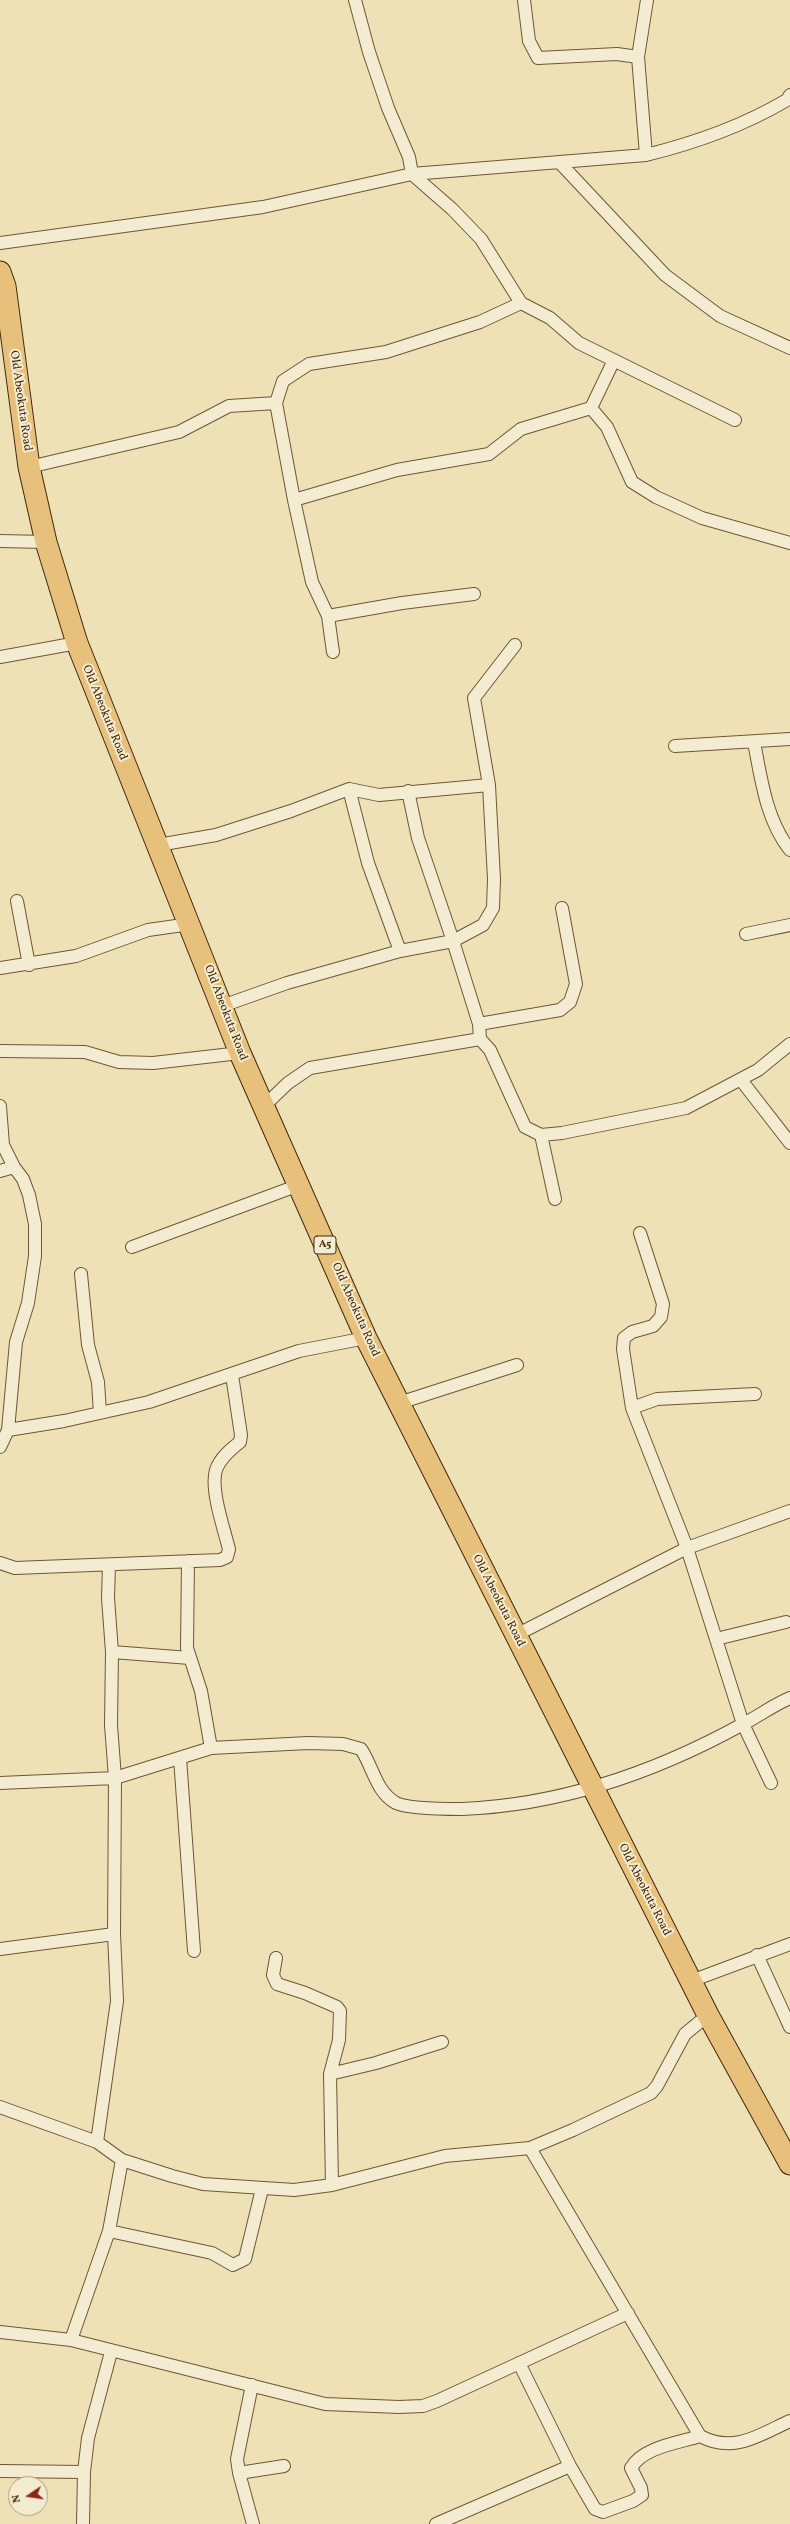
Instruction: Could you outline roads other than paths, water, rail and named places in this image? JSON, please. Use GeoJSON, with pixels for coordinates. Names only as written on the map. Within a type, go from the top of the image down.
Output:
{"type":"FeatureCollection","features":[{"type":"Feature","properties":{"kind":"highway","name":"Old Abeokuta Road"},"geometry":{"type":"LineString","coordinates":[[2,281],[29,467],[46,542],[76,642],[190,924],[240,1053],[366,1338],[708,2015],[790,2164]]}},
{"type":"Feature","properties":{"kind":"street"},"geometry":{"type":"LineString","coordinates":[[355,0],[369,52],[388,108],[409,157],[412,174],[452,209],[481,239],[521,303],[550,318],[579,343],[735,420]]}},
{"type":"Feature","properties":{"kind":"street"},"geometry":{"type":"LineString","coordinates":[[524,0],[529,41],[538,58],[617,54],[638,57]]}},
{"type":"Feature","properties":{"kind":"street"},"geometry":{"type":"LineString","coordinates":[[646,155],[638,57],[647,0]]}},
{"type":"Feature","properties":{"kind":"street"},"geometry":{"type":"LineString","coordinates":[[0,243],[263,207],[412,174],[561,164],[646,155],[678,147],[755,119],[787,100],[790,95]]}},
{"type":"Feature","properties":{"kind":"street"},"geometry":{"type":"LineString","coordinates":[[561,164],[664,275],[720,316],[790,348]]}},
{"type":"Feature","properties":{"kind":"street"},"geometry":{"type":"LineString","coordinates":[[333,652],[328,616],[312,582],[294,500],[276,403],[283,381],[310,364],[386,352],[480,322],[521,303]]}},
{"type":"Feature","properties":{"kind":"street"},"geometry":{"type":"LineString","coordinates":[[294,500],[397,470],[489,454],[521,429],[591,408],[614,360]]}},
{"type":"Feature","properties":{"kind":"street"},"geometry":{"type":"LineString","coordinates":[[29,467],[179,432],[229,406],[276,403]]}},
{"type":"Feature","properties":{"kind":"street"},"geometry":{"type":"LineString","coordinates":[[591,408],[607,427],[632,482],[656,498],[702,518],[790,543]]}},
{"type":"Feature","properties":{"kind":"street"},"geometry":{"type":"LineString","coordinates":[[0,541],[46,542]]}},
{"type":"Feature","properties":{"kind":"street"},"geometry":{"type":"LineString","coordinates":[[328,616],[402,603],[474,594]]}},
{"type":"Feature","properties":{"kind":"street"},"geometry":{"type":"LineString","coordinates":[[0,657],[76,642]]}},
{"type":"Feature","properties":{"kind":"street"},"geometry":{"type":"LineString","coordinates":[[222,1006],[288,983],[400,951],[453,941],[483,925],[493,908],[489,785],[474,698],[515,645]]}},
{"type":"Feature","properties":{"kind":"street"},"geometry":{"type":"LineString","coordinates":[[675,746],[790,739]]}},
{"type":"Feature","properties":{"kind":"street"},"geometry":{"type":"LineString","coordinates":[[754,742],[763,788],[779,836],[790,850]]}},
{"type":"Feature","properties":{"kind":"street"},"geometry":{"type":"LineString","coordinates":[[158,845],[216,835],[291,811],[349,789],[379,795],[408,791],[489,785]]}},
{"type":"Feature","properties":{"kind":"street"},"geometry":{"type":"LineString","coordinates":[[349,789],[368,863],[400,951]]}},
{"type":"Feature","properties":{"kind":"street"},"geometry":{"type":"LineString","coordinates":[[408,791],[418,838],[479,1024],[480,1039],[490,1050],[525,1126],[541,1135],[562,1133],[686,1108],[758,1070],[790,1044]]}},
{"type":"Feature","properties":{"kind":"street"},"geometry":{"type":"LineString","coordinates":[[17,901],[29,965]]}},
{"type":"Feature","properties":{"kind":"street"},"geometry":{"type":"LineString","coordinates":[[479,1024],[560,1010],[570,1002],[576,984],[562,908]]}},
{"type":"Feature","properties":{"kind":"street"},"geometry":{"type":"LineString","coordinates":[[0,968],[29,965],[76,956],[148,930],[190,924]]}},
{"type":"Feature","properties":{"kind":"street"},"geometry":{"type":"LineString","coordinates":[[746,934],[790,925]]}},
{"type":"Feature","properties":{"kind":"street"},"geometry":{"type":"LineString","coordinates":[[264,1106],[288,1083],[310,1068],[480,1039]]}},
{"type":"Feature","properties":{"kind":"street"},"geometry":{"type":"LineString","coordinates":[[0,1051],[85,1052],[120,1062],[153,1063],[240,1053]]}},
{"type":"Feature","properties":{"kind":"street"},"geometry":{"type":"LineString","coordinates":[[740,1080],[790,1143]]}},
{"type":"Feature","properties":{"kind":"street"},"geometry":{"type":"LineString","coordinates":[[0,1106],[1,1138],[14,1167],[24,1180],[29,1194],[35,1224],[35,1256],[28,1303],[16,1342],[8,1430],[0,1447]]}},
{"type":"Feature","properties":{"kind":"street"},"geometry":{"type":"LineString","coordinates":[[541,1135],[556,1199]]}},
{"type":"Feature","properties":{"kind":"street"},"geometry":{"type":"LineString","coordinates":[[0,1171],[14,1167]]}},
{"type":"Feature","properties":{"kind":"street"},"geometry":{"type":"LineString","coordinates":[[132,1248],[299,1185]]}},
{"type":"Feature","properties":{"kind":"street"},"geometry":{"type":"LineString","coordinates":[[640,1233],[663,1304],[662,1317],[653,1326],[632,1332],[624,1338],[623,1349],[632,1408],[687,1548],[743,1724],[771,1783]]}},
{"type":"Feature","properties":{"kind":"street"},"geometry":{"type":"LineString","coordinates":[[81,1274],[88,1345],[98,1382],[100,1413]]}},
{"type":"Feature","properties":{"kind":"street"},"geometry":{"type":"LineString","coordinates":[[8,1430],[100,1413],[149,1402],[299,1351],[366,1338]]}},
{"type":"Feature","properties":{"kind":"street"},"geometry":{"type":"LineString","coordinates":[[399,1403],[517,1365]]}},
{"type":"Feature","properties":{"kind":"street"},"geometry":{"type":"LineString","coordinates":[[0,1563],[15,1568],[220,1560],[227,1557],[229,1549],[215,1488],[216,1470],[230,1450],[240,1442],[241,1435],[232,1375]]}},
{"type":"Feature","properties":{"kind":"street"},"geometry":{"type":"LineString","coordinates":[[632,1408],[657,1399],[755,1394]]}},
{"type":"Feature","properties":{"kind":"street"},"geometry":{"type":"LineString","coordinates":[[516,1635],[687,1548],[790,1511]]}},
{"type":"Feature","properties":{"kind":"street"},"geometry":{"type":"LineString","coordinates":[[188,1561],[186,1628],[190,1658],[201,1691],[210,1748]]}},
{"type":"Feature","properties":{"kind":"street"},"geometry":{"type":"LineString","coordinates":[[97,2142],[117,2001],[114,1934],[115,1778],[111,1725],[112,1652],[108,1598],[109,1564]]}},
{"type":"Feature","properties":{"kind":"street"},"geometry":{"type":"LineString","coordinates":[[716,1639],[786,1622]]}},
{"type":"Feature","properties":{"kind":"street"},"geometry":{"type":"LineString","coordinates":[[112,1652],[190,1658]]}},
{"type":"Feature","properties":{"kind":"street"},"geometry":{"type":"LineString","coordinates":[[0,1783],[115,1778],[210,1748],[308,1743],[343,1744],[361,1749],[370,1763],[380,1790],[397,1804],[442,1810],[502,1807],[593,1789],[650,1769],[743,1724],[790,1698]]}},
{"type":"Feature","properties":{"kind":"street"},"geometry":{"type":"LineString","coordinates":[[180,1758],[194,1951]]}},
{"type":"Feature","properties":{"kind":"street"},"geometry":{"type":"LineString","coordinates":[[0,1949],[114,1934]]}},
{"type":"Feature","properties":{"kind":"street"},"geometry":{"type":"LineString","coordinates":[[691,1981],[757,1955],[790,1944]]}},
{"type":"Feature","properties":{"kind":"street"},"geometry":{"type":"LineString","coordinates":[[757,1955],[790,2027]]}},
{"type":"Feature","properties":{"kind":"street"},"geometry":{"type":"LineString","coordinates":[[276,1958],[273,1975],[277,1984],[305,1992],[339,2009],[339,2040],[330,2074],[332,2185]]}},
{"type":"Feature","properties":{"kind":"street"},"geometry":{"type":"LineString","coordinates":[[0,2107],[97,2142],[122,2160],[203,2184],[262,2190],[294,2190],[332,2185],[445,2156],[530,2148],[580,2127],[651,2092],[657,2086],[685,2034],[708,2015]]}},
{"type":"Feature","properties":{"kind":"street"},"geometry":{"type":"LineString","coordinates":[[330,2074],[376,2063],[442,2042]]}},
{"type":"Feature","properties":{"kind":"street"},"geometry":{"type":"LineString","coordinates":[[530,2148],[700,2436],[710,2442],[735,2445],[790,2421]]}},
{"type":"Feature","properties":{"kind":"street"},"geometry":{"type":"LineString","coordinates":[[71,2340],[110,2231],[122,2160]]}},
{"type":"Feature","properties":{"kind":"street"},"geometry":{"type":"LineString","coordinates":[[110,2231],[212,2254],[233,2265],[245,2259],[262,2190]]}},
{"type":"Feature","properties":{"kind":"street"},"geometry":{"type":"LineString","coordinates":[[0,2332],[71,2340],[111,2352],[252,2385],[325,2404],[398,2407],[423,2406],[628,2313]]}},
{"type":"Feature","properties":{"kind":"street"},"geometry":{"type":"LineString","coordinates":[[82,2524],[84,2472],[92,2420],[111,2352]]}},
{"type":"Feature","properties":{"kind":"street"},"geometry":{"type":"LineString","coordinates":[[519,2363],[570,2466],[595,2509],[603,2512],[633,2501],[642,2495],[641,2488],[631,2468],[636,2459],[651,2451],[700,2436]]}},
{"type":"Feature","properties":{"kind":"street"},"geometry":{"type":"LineString","coordinates":[[252,2385],[237,2459],[238,2473],[252,2524]]}},
{"type":"Feature","properties":{"kind":"street"},"geometry":{"type":"LineString","coordinates":[[238,2473],[284,2466]]}},
{"type":"Feature","properties":{"kind":"street"},"geometry":{"type":"LineString","coordinates":[[436,2524],[570,2466]]}},
{"type":"Feature","properties":{"kind":"street"},"geometry":{"type":"LineString","coordinates":[[0,2471],[84,2472]]}}]}
